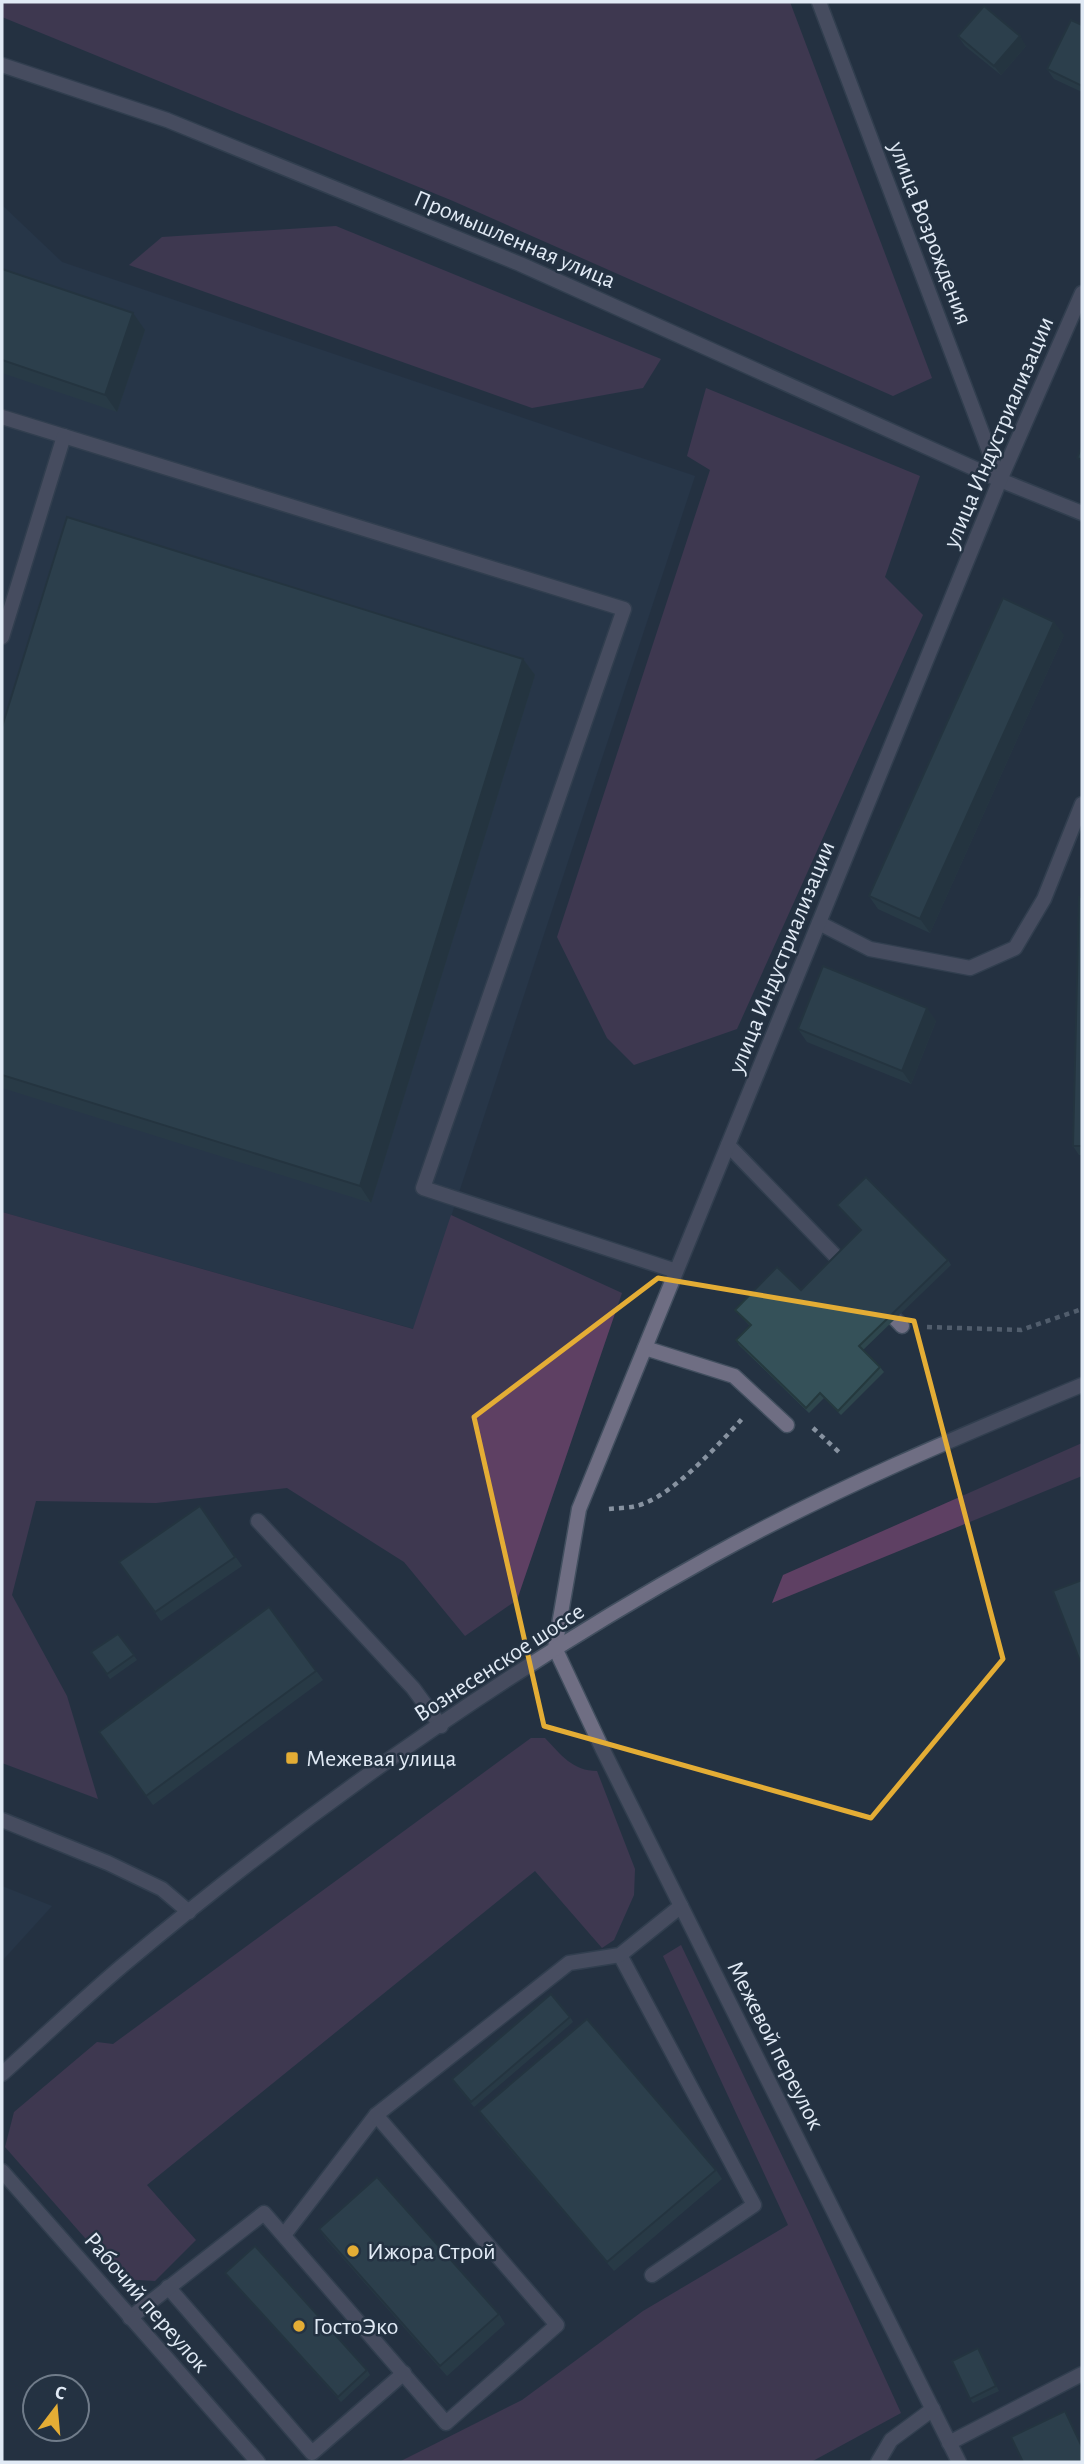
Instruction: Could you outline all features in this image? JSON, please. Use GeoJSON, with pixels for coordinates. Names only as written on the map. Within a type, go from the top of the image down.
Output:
{"type":"FeatureCollection","features":[{"type":"Feature","properties":{"kind":"street","name":"улица Возрождения"},"geometry":{"type":"LineString","coordinates":[[820,2],[1000,480]]}},
{"type":"Feature","properties":{"kind":"street","name":"Промышленная улица"},"geometry":{"type":"LineString","coordinates":[[2,65],[167,120],[507,259],[1000,480],[1082,513]]}},
{"type":"Feature","properties":{"kind":"street","name":"улица Индустриализации"},"geometry":{"type":"LineString","coordinates":[[555,1648],[579,1509],[1000,480],[1082,293]]}},
{"type":"Feature","properties":{"kind":"street"},"geometry":{"type":"LineString","coordinates":[[2,417],[624,609],[423,1188],[677,1270]]}},
{"type":"Feature","properties":{"kind":"street"},"geometry":{"type":"LineString","coordinates":[[2,638],[64,436]]}},
{"type":"Feature","properties":{"kind":"street"},"geometry":{"type":"LineString","coordinates":[[819,923],[870,949],[970,968],[1015,948],[1044,899],[1082,804]]}},
{"type":"Feature","properties":{"kind":"street"},"geometry":{"type":"LineString","coordinates":[[728,1145],[854,1275]]}},
{"type":"Feature","properties":{"kind":"street"},"geometry":{"type":"LineString","coordinates":[[873,1296],[902,1326]]}},
{"type":"Feature","properties":{"kind":"street"},"geometry":{"type":"LineString","coordinates":[[645,1348],[734,1376],[787,1425]]}},
{"type":"Feature","properties":{"kind":"street","name":"Вознесенское шоссе"},"geometry":{"type":"LineString","coordinates":[[2,2074],[120,1968],[298,1828],[555,1648],[713,1556],[856,1483],[1082,1385]]}},
{"type":"Feature","properties":{"kind":"street"},"geometry":{"type":"LineString","coordinates":[[258,1521],[413,1688],[441,1726]]}},
{"type":"Feature","properties":{"kind":"street","name":"Межевой переулок"},"geometry":{"type":"LineString","coordinates":[[555,1648],[602,1748],[959,2462]]}},
{"type":"Feature","properties":{"kind":"street"},"geometry":{"type":"LineString","coordinates":[[2,1820],[150,1883],[162,1889],[189,1912]]}},
{"type":"Feature","properties":{"kind":"street"},"geometry":{"type":"LineString","coordinates":[[284,2235],[376,2115],[569,1963],[620,1955],[681,1906]]}},
{"type":"Feature","properties":{"kind":"street"},"geometry":{"type":"LineString","coordinates":[[620,1955],[754,2205],[652,2275]]}},
{"type":"Feature","properties":{"kind":"street"},"geometry":{"type":"LineString","coordinates":[[130,2318],[264,2213],[446,2423],[557,2325],[376,2115]]}},
{"type":"Feature","properties":{"kind":"street","name":"Рабочий переулок"},"geometry":{"type":"LineString","coordinates":[[2,2171],[258,2462]]}},
{"type":"Feature","properties":{"kind":"street"},"geometry":{"type":"LineString","coordinates":[[168,2287],[312,2453],[404,2373]]}},
{"type":"Feature","properties":{"kind":"street"},"geometry":{"type":"LineString","coordinates":[[949,2443],[1082,2374]]}},
{"type":"Feature","properties":{"kind":"street"},"geometry":{"type":"LineString","coordinates":[[878,2462],[891,2441],[933,2409]]}},
{"type":"Feature","properties":{"kind":"path"},"geometry":{"type":"LineString","coordinates":[[902,1326],[1021,1330],[1082,1309]]}},
{"type":"Feature","properties":{"kind":"path"},"geometry":{"type":"LineString","coordinates":[[608,1509],[638,1506],[665,1492],[707,1457],[760,1400]]}},
{"type":"Feature","properties":{"kind":"path"},"geometry":{"type":"LineString","coordinates":[[787,1425],[815,1428],[841,1453]]}},
{"type":"Feature","properties":{"kind":"highlighted area"},"geometry":{"type":"Polygon","coordinates":[[[658,1278],[914,1321],[1003,1659],[871,1818],[544,1726],[474,1417],[658,1278]]]}},
{"type":"Feature","properties":{"kind":"shaded area"},"geometry":{"type":"Polygon","coordinates":[[[2,2],[790,2],[932,378],[893,396],[453,201],[2,17],[2,2]]]}},
{"type":"Feature","properties":{"kind":"shaded area"},"geometry":{"type":"Polygon","coordinates":[[[2,205],[62,262],[695,476],[414,1329],[2,1212],[2,205]]]}},
{"type":"Feature","properties":{"kind":"shaded area"},"geometry":{"type":"Polygon","coordinates":[[[336,226],[661,359],[643,388],[532,408],[129,265],[162,237],[336,226]]]}},
{"type":"Feature","properties":{"kind":"shaded area"},"geometry":{"type":"Polygon","coordinates":[[[706,388],[920,476],[885,577],[923,615],[737,1029],[634,1065],[607,1038],[557,937],[710,470],[687,456],[706,388]]]}},
{"type":"Feature","properties":{"kind":"shaded area"},"geometry":{"type":"Polygon","coordinates":[[[2,1212],[413,1329],[451,1215],[622,1293],[517,1600],[465,1636],[404,1562],[287,1488],[156,1503],[36,1501],[12,1595],[67,1696],[98,1799],[2,1763],[2,1212]]]}},
{"type":"Feature","properties":{"kind":"shaded area"},"geometry":{"type":"Polygon","coordinates":[[[1082,1443],[1082,1476],[772,1603],[783,1575],[1082,1443]]]}},
{"type":"Feature","properties":{"kind":"shaded area"},"geometry":{"type":"Polygon","coordinates":[[[531,1738],[545,1738],[574,1765],[597,1771],[635,1869],[634,1895],[614,1940],[602,1948],[535,1871],[147,2185],[196,2240],[155,2281],[121,2279],[5,2147],[14,2112],[97,2042],[113,2044],[531,1738]]]}},
{"type":"Feature","properties":{"kind":"shaded area"},"geometry":{"type":"Polygon","coordinates":[[[2,1886],[52,1906],[2,1961],[2,1886]]]}},
{"type":"Feature","properties":{"kind":"shaded area"},"geometry":{"type":"Polygon","coordinates":[[[681,1945],[809,2212],[901,2413],[811,2462],[399,2462],[522,2400],[643,2311],[788,2225],[663,1956],[681,1945]]]}},
{"type":"Feature","properties":{"kind":"building"},"geometry":{"type":"Polygon","coordinates":[[[984,6],[1020,36],[994,66],[958,36],[984,6]]]}},
{"type":"Feature","properties":{"kind":"building"},"geometry":{"type":"Polygon","coordinates":[[[1071,20],[1082,25],[1082,86],[1047,69],[1071,20]]]}},
{"type":"Feature","properties":{"kind":"building"},"geometry":{"type":"Polygon","coordinates":[[[2,269],[133,313],[105,395],[2,360],[2,269]]]}},
{"type":"Feature","properties":{"kind":"building"},"geometry":{"type":"Polygon","coordinates":[[[1082,446],[1082,460],[1077,458],[1082,446]]]}},
{"type":"Feature","properties":{"kind":"building"},"geometry":{"type":"Polygon","coordinates":[[[67,517],[523,659],[360,1186],[2,1075],[2,727],[67,517]]]}},
{"type":"Feature","properties":{"kind":"building"},"geometry":{"type":"Polygon","coordinates":[[[1003,598],[1054,622],[920,919],[869,896],[1003,598]]]}},
{"type":"Feature","properties":{"kind":"building"},"geometry":{"type":"Polygon","coordinates":[[[1079,897],[1082,897],[1082,1146],[1073,1146],[1079,897]]]}},
{"type":"Feature","properties":{"kind":"building"},"geometry":{"type":"Polygon","coordinates":[[[823,966],[927,1008],[902,1071],[798,1029],[823,966]]]}},
{"type":"Feature","properties":{"kind":"building"},"geometry":{"type":"Polygon","coordinates":[[[866,1177],[948,1260],[859,1346],[880,1367],[838,1411],[820,1393],[806,1408],[736,1340],[751,1325],[735,1310],[777,1267],[801,1290],[861,1230],[837,1205],[866,1177]]]}},
{"type":"Feature","properties":{"kind":"building"},"geometry":{"type":"Polygon","coordinates":[[[200,1506],[235,1557],[155,1612],[119,1562],[200,1506]]]}},
{"type":"Feature","properties":{"kind":"building"},"geometry":{"type":"Polygon","coordinates":[[[1082,1580],[1082,1666],[1053,1591],[1082,1580]]]}},
{"type":"Feature","properties":{"kind":"building"},"geometry":{"type":"Polygon","coordinates":[[[269,1607],[316,1671],[146,1796],[99,1732],[269,1607]]]}},
{"type":"Feature","properties":{"kind":"building"},"geometry":{"type":"Polygon","coordinates":[[[118,1634],[134,1655],[107,1674],[91,1652],[118,1634]]]}},
{"type":"Feature","properties":{"kind":"building"},"geometry":{"type":"Polygon","coordinates":[[[551,1994],[570,2017],[471,2102],[452,2079],[551,1994]]]}},
{"type":"Feature","properties":{"kind":"building"},"geometry":{"type":"Polygon","coordinates":[[[587,2019],[716,2170],[607,2262],[479,2111],[587,2019]]]}},
{"type":"Feature","properties":{"kind":"building"},"geometry":{"type":"Polygon","coordinates":[[[377,2177],[499,2314],[440,2366],[319,2229],[377,2177]]]}},
{"type":"Feature","properties":{"kind":"building","name":"ГостоЭко"},"geometry":{"type":"Polygon","coordinates":[[[255,2246],[367,2370],[338,2397],[225,2273],[255,2246]]]}},
{"type":"Feature","properties":{"kind":"building"},"geometry":{"type":"Polygon","coordinates":[[[978,2348],[996,2386],[970,2399],[952,2361],[978,2348]]]}},
{"type":"Feature","properties":{"kind":"building"},"geometry":{"type":"Polygon","coordinates":[[[1065,2411],[1082,2447],[1082,2462],[1023,2462],[1011,2437],[1065,2411]]]}},
{"type":"Feature","properties":{"kind":"place","name":"Межевая улица"},"geometry":{"type":"Point","coordinates":[292,1758]}},
{"type":"Feature","properties":{"kind":"place","name":"Ижора Строй"},"geometry":{"type":"Point","coordinates":[353,2251]}},
{"type":"Feature","properties":{"kind":"place","name":"ГостоЭко"},"geometry":{"type":"Point","coordinates":[299,2326]}}]}
